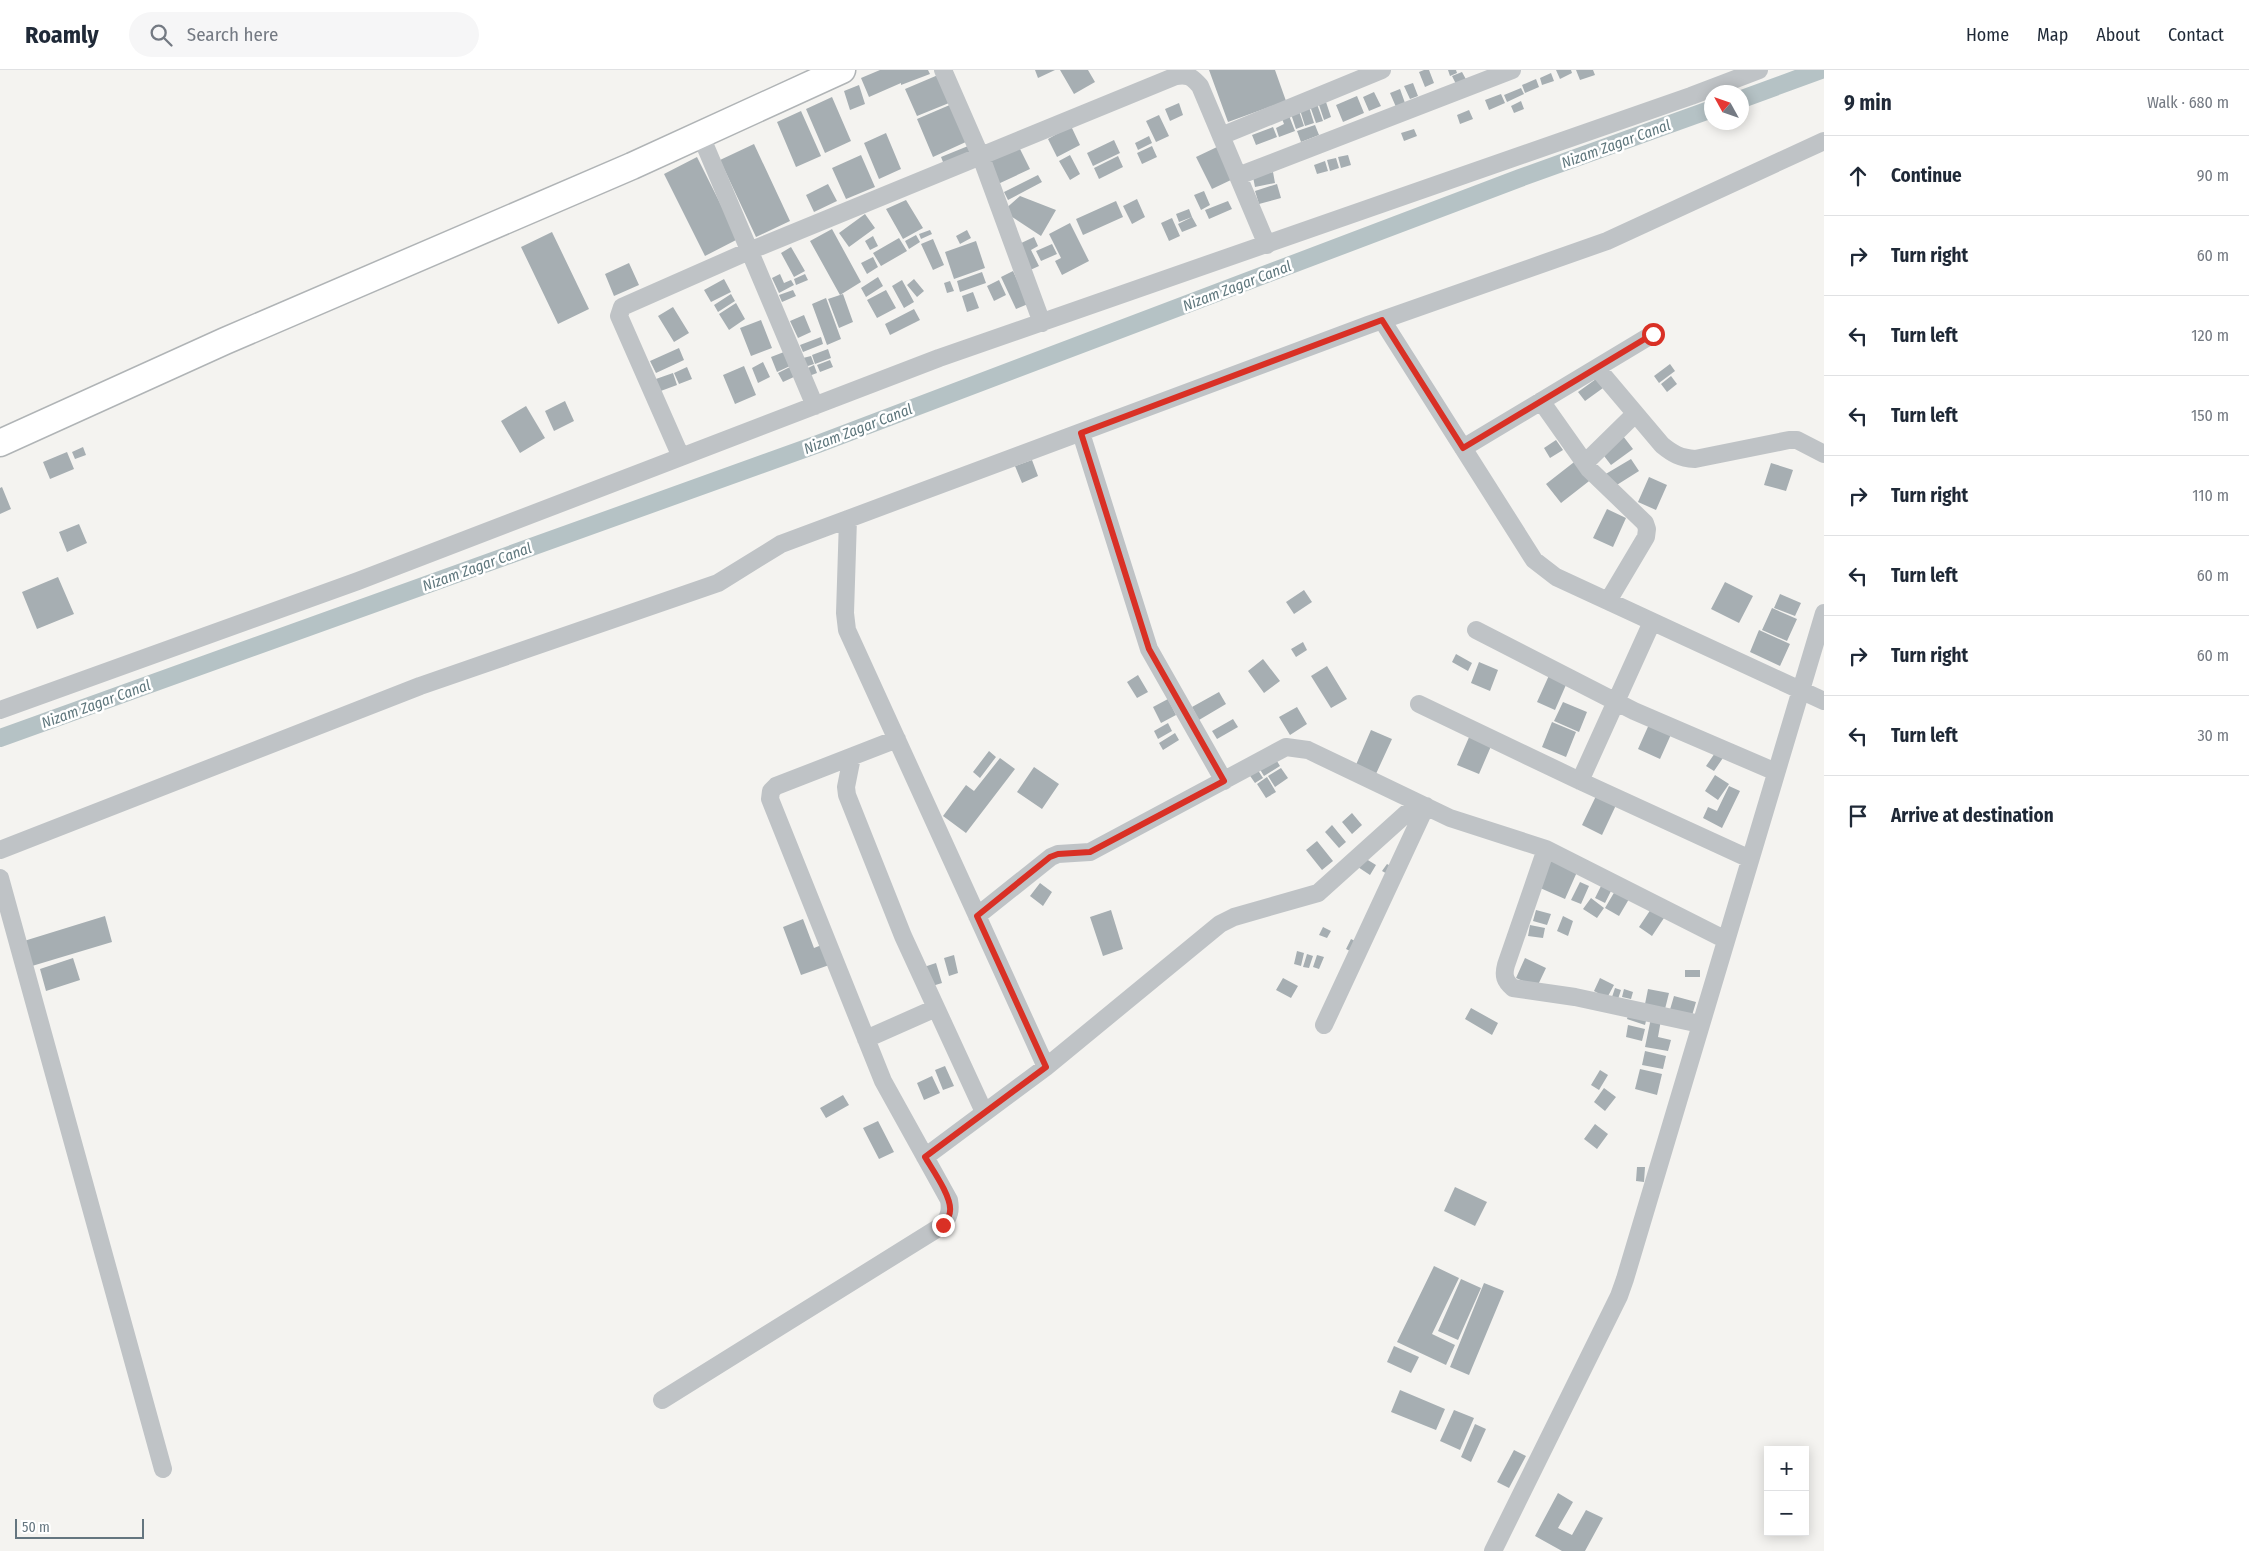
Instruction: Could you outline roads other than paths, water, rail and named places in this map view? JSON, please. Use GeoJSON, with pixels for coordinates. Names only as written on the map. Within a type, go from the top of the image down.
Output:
{"type":"FeatureCollection","features":[{"type":"Feature","properties":{"kind":"highway"},"geometry":{"type":"LineString","coordinates":[[0,443],[225,341],[701,136],[842,70]]}},
{"type":"Feature","properties":{"kind":"street"},"geometry":{"type":"LineString","coordinates":[[943,70],[981,157],[1042,323]]}},
{"type":"Feature","properties":{"kind":"street"},"geometry":{"type":"LineString","coordinates":[[1221,136],[1382,70]]}},
{"type":"Feature","properties":{"kind":"street"},"geometry":{"type":"LineString","coordinates":[[1238,176],[1512,70]]}},
{"type":"Feature","properties":{"kind":"street"},"geometry":{"type":"LineString","coordinates":[[0,710],[358,581],[939,358],[1759,70]]}},
{"type":"Feature","properties":{"kind":"street"},"geometry":{"type":"LineString","coordinates":[[681,457],[619,316],[619,311],[627,303],[1176,76],[1185,74],[1200,86],[1267,244]]}},
{"type":"Feature","properties":{"kind":"street"},"geometry":{"type":"LineString","coordinates":[[701,136],[815,406]]}},
{"type":"Feature","properties":{"kind":"street"},"geometry":{"type":"LineString","coordinates":[[0,850],[420,686],[718,583],[773,547],[1382,320],[1607,241],[1824,141]]}},
{"type":"Feature","properties":{"kind":"street"},"geometry":{"type":"LineString","coordinates":[[1382,320],[1534,560],[1556,577],[1824,701]]}},
{"type":"Feature","properties":{"kind":"street"},"geometry":{"type":"LineString","coordinates":[[1463,448],[1653,334]]}},
{"type":"Feature","properties":{"kind":"street"},"geometry":{"type":"LineString","coordinates":[[1597,368],[1662,445],[1682,458],[1695,459],[1789,440],[1797,440],[1824,454]]}},
{"type":"Feature","properties":{"kind":"street"},"geometry":{"type":"LineString","coordinates":[[1542,401],[1585,463],[1645,523],[1647,529],[1646,537],[1608,601]]}},
{"type":"Feature","properties":{"kind":"street"},"geometry":{"type":"LineString","coordinates":[[1585,463],[1635,414]]}},
{"type":"Feature","properties":{"kind":"street"},"geometry":{"type":"LineString","coordinates":[[1081,433],[1149,649],[1224,781]]}},
{"type":"Feature","properties":{"kind":"street"},"geometry":{"type":"LineString","coordinates":[[848,519],[845,613],[847,630],[1046,1067]]}},
{"type":"Feature","properties":{"kind":"street"},"geometry":{"type":"LineString","coordinates":[[1493,1551],[1619,1296],[1824,613]]}},
{"type":"Feature","properties":{"kind":"street"},"geometry":{"type":"LineString","coordinates":[[1580,781],[1652,622]]}},
{"type":"Feature","properties":{"kind":"street"},"geometry":{"type":"LineString","coordinates":[[1476,630],[1616,701],[1776,772]]}},
{"type":"Feature","properties":{"kind":"street"},"geometry":{"type":"LineString","coordinates":[[1419,704],[1750,859]]}},
{"type":"Feature","properties":{"kind":"street"},"geometry":{"type":"LineString","coordinates":[[662,1400],[943,1225],[949,1216],[951,1208],[949,1200],[883,1081],[770,799],[771,791],[776,786],[897,739]]}},
{"type":"Feature","properties":{"kind":"street"},"geometry":{"type":"LineString","coordinates":[[977,916],[1050,857],[1058,854],[1090,852],[1286,747],[1296,747],[1308,750],[1450,818],[1546,849],[1726,940]]}},
{"type":"Feature","properties":{"kind":"street"},"geometry":{"type":"LineString","coordinates":[[852,757],[846,787],[847,795],[903,936],[984,1112]]}},
{"type":"Feature","properties":{"kind":"street"},"geometry":{"type":"LineString","coordinates":[[1324,1025],[1422,805]]}},
{"type":"Feature","properties":{"kind":"street"},"geometry":{"type":"LineString","coordinates":[[925,1157],[1046,1067],[1220,924],[1234,917],[1308,897],[1324,890],[1422,805]]}},
{"type":"Feature","properties":{"kind":"street"},"geometry":{"type":"LineString","coordinates":[[1546,849],[1506,965],[1505,981],[1513,988],[1575,997],[1700,1024]]}},
{"type":"Feature","properties":{"kind":"street"},"geometry":{"type":"LineString","coordinates":[[0,878],[163,1469]]}},
{"type":"Feature","properties":{"kind":"street"},"geometry":{"type":"LineString","coordinates":[[866,1039],[936,1008]]}},
{"type":"Feature","properties":{"kind":"waterway","name":"Nizam Zagar Canal"},"geometry":{"type":"LineString","coordinates":[[1749,96],[1821,70]]}},
{"type":"Feature","properties":{"kind":"waterway","name":"Nizam Zagar Canal"},"geometry":{"type":"LineString","coordinates":[[0,738],[818,444],[1520,178],[1704,112]]}}]}
